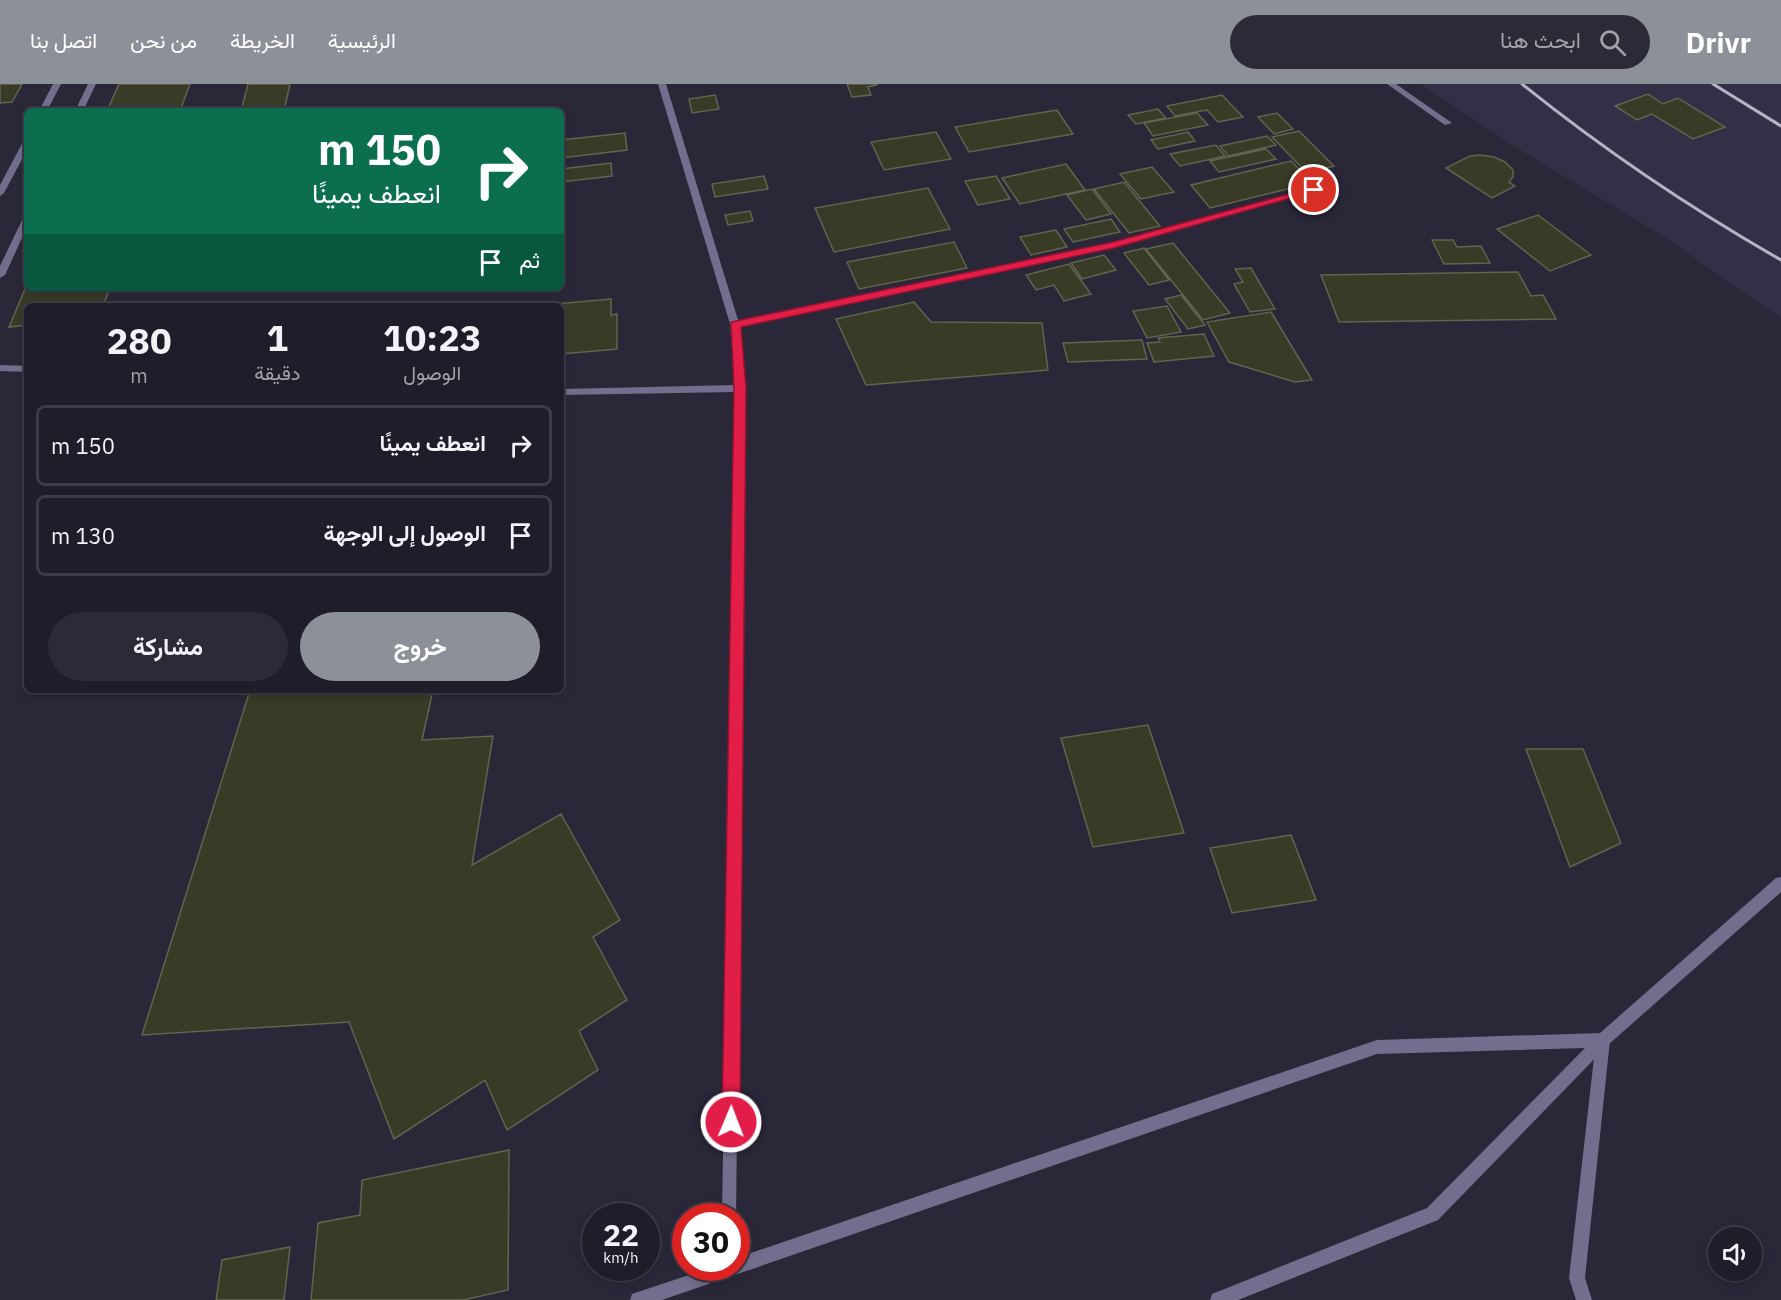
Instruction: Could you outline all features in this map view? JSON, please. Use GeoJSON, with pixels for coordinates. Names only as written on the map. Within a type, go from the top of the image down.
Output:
{"type":"FeatureCollection","features":[{"type":"Feature","properties":{"kind":"street"},"geometry":{"type":"LineString","coordinates":[[45,108],[57,84]]}},
{"type":"Feature","properties":{"kind":"street"},"geometry":{"type":"LineString","coordinates":[[80,108],[92,84]]}},
{"type":"Feature","properties":{"kind":"street"},"geometry":{"type":"LineString","coordinates":[[662,84],[735,324],[740,388],[730,1203]]}},
{"type":"Feature","properties":{"kind":"street"},"geometry":{"type":"LineString","coordinates":[[1391,84],[1448,123]]}},
{"type":"Feature","properties":{"kind":"street"},"geometry":{"type":"LineString","coordinates":[[0,194],[24,148]]}},
{"type":"Feature","properties":{"kind":"street"},"geometry":{"type":"LineString","coordinates":[[735,324],[1114,245],[1314,190]]}},
{"type":"Feature","properties":{"kind":"street"},"geometry":{"type":"LineString","coordinates":[[0,275],[24,224]]}},
{"type":"Feature","properties":{"kind":"street"},"geometry":{"type":"LineString","coordinates":[[0,368],[24,369]]}},
{"type":"Feature","properties":{"kind":"street"},"geometry":{"type":"LineString","coordinates":[[564,392],[740,388]]}},
{"type":"Feature","properties":{"kind":"street"},"geometry":{"type":"LineString","coordinates":[[1218,1300],[1432,1214],[1603,1040],[1781,883]]}},
{"type":"Feature","properties":{"kind":"street"},"geometry":{"type":"LineString","coordinates":[[750,1261],[1377,1047],[1603,1040]]}},
{"type":"Feature","properties":{"kind":"street"},"geometry":{"type":"LineString","coordinates":[[1584,1300],[1577,1278],[1603,1040]]}},
{"type":"Feature","properties":{"kind":"street"},"geometry":{"type":"LineString","coordinates":[[638,1300],[692,1281]]}},
{"type":"Feature","properties":{"kind":"shaded area"},"geometry":{"type":"Polygon","coordinates":[[[1421,84],[1781,84],[1781,318],[1663,236],[1522,151],[1421,84]]]}},
{"type":"Feature","properties":{"kind":"building"},"geometry":{"type":"Polygon","coordinates":[[[0,84],[22,84],[12,102],[0,103],[0,84]]]}},
{"type":"Feature","properties":{"kind":"building"},"geometry":{"type":"Polygon","coordinates":[[[119,84],[190,84],[181,108],[108,108],[119,84]]]}},
{"type":"Feature","properties":{"kind":"building"},"geometry":{"type":"Polygon","coordinates":[[[248,84],[290,84],[285,108],[242,108],[248,84]]]}},
{"type":"Feature","properties":{"kind":"building"},"geometry":{"type":"Polygon","coordinates":[[[847,84],[877,85],[868,87],[871,95],[852,97],[847,84]]]}},
{"type":"Feature","properties":{"kind":"building"},"geometry":{"type":"Polygon","coordinates":[[[1648,94],[1663,104],[1678,98],[1725,127],[1693,139],[1652,114],[1637,120],[1615,106],[1648,94]]]}},
{"type":"Feature","properties":{"kind":"building"},"geometry":{"type":"Polygon","coordinates":[[[715,95],[719,109],[692,113],[689,99],[715,95]]]}},
{"type":"Feature","properties":{"kind":"building"},"geometry":{"type":"Polygon","coordinates":[[[1222,95],[1243,117],[1218,122],[1207,110],[1175,116],[1167,106],[1222,95]]]}},
{"type":"Feature","properties":{"kind":"building"},"geometry":{"type":"Polygon","coordinates":[[[1158,109],[1166,118],[1136,124],[1128,115],[1158,109]]]}},
{"type":"Feature","properties":{"kind":"building"},"geometry":{"type":"Polygon","coordinates":[[[1057,110],[1073,134],[969,152],[955,127],[1057,110]]]}},
{"type":"Feature","properties":{"kind":"building"},"geometry":{"type":"Polygon","coordinates":[[[1197,113],[1208,125],[1153,136],[1144,123],[1197,113]]]}},
{"type":"Feature","properties":{"kind":"building"},"geometry":{"type":"Polygon","coordinates":[[[1277,113],[1293,129],[1274,134],[1258,117],[1277,113]]]}},
{"type":"Feature","properties":{"kind":"building"},"geometry":{"type":"Polygon","coordinates":[[[1299,131],[1334,166],[1307,173],[1272,137],[1299,131]]]}},
{"type":"Feature","properties":{"kind":"building"},"geometry":{"type":"Polygon","coordinates":[[[936,132],[951,159],[884,170],[871,142],[936,132]]]}},
{"type":"Feature","properties":{"kind":"building"},"geometry":{"type":"Polygon","coordinates":[[[1188,132],[1195,141],[1158,149],[1151,140],[1188,132]]]}},
{"type":"Feature","properties":{"kind":"building"},"geometry":{"type":"Polygon","coordinates":[[[625,133],[627,150],[564,158],[564,140],[625,133]]]}},
{"type":"Feature","properties":{"kind":"building"},"geometry":{"type":"Polygon","coordinates":[[[1267,136],[1276,145],[1228,156],[1220,146],[1267,136]]]}},
{"type":"Feature","properties":{"kind":"building"},"geometry":{"type":"Polygon","coordinates":[[[1216,145],[1225,156],[1180,166],[1170,154],[1216,145]]]}},
{"type":"Feature","properties":{"kind":"building"},"geometry":{"type":"Polygon","coordinates":[[[1266,149],[1276,159],[1219,172],[1210,161],[1266,149]]]}},
{"type":"Feature","properties":{"kind":"building"},"geometry":{"type":"Polygon","coordinates":[[[1470,156],[1494,157],[1505,162],[1513,170],[1513,177],[1509,182],[1515,186],[1492,198],[1446,168],[1470,156]]]}},
{"type":"Feature","properties":{"kind":"building"},"geometry":{"type":"Polygon","coordinates":[[[1291,161],[1312,183],[1210,208],[1191,185],[1291,161]]]}},
{"type":"Feature","properties":{"kind":"building"},"geometry":{"type":"Polygon","coordinates":[[[611,163],[612,176],[564,182],[564,169],[611,163]]]}},
{"type":"Feature","properties":{"kind":"building"},"geometry":{"type":"Polygon","coordinates":[[[1066,164],[1085,190],[1020,204],[1002,178],[1066,164]]]}},
{"type":"Feature","properties":{"kind":"building"},"geometry":{"type":"Polygon","coordinates":[[[1152,167],[1174,192],[1141,199],[1120,174],[1152,167]]]}},
{"type":"Feature","properties":{"kind":"building"},"geometry":{"type":"Polygon","coordinates":[[[764,176],[768,189],[715,197],[712,184],[764,176]]]}},
{"type":"Feature","properties":{"kind":"building"},"geometry":{"type":"Polygon","coordinates":[[[996,176],[1010,199],[978,205],[965,181],[996,176]]]}},
{"type":"Feature","properties":{"kind":"building"},"geometry":{"type":"Polygon","coordinates":[[[1124,182],[1160,226],[1129,233],[1094,189],[1124,182]]]}},
{"type":"Feature","properties":{"kind":"building"},"geometry":{"type":"Polygon","coordinates":[[[928,188],[950,229],[834,252],[815,208],[928,188]]]}},
{"type":"Feature","properties":{"kind":"building"},"geometry":{"type":"Polygon","coordinates":[[[1092,189],[1111,214],[1086,220],[1067,195],[1092,189]]]}},
{"type":"Feature","properties":{"kind":"building"},"geometry":{"type":"Polygon","coordinates":[[[750,211],[753,221],[728,225],[725,215],[750,211]]]}},
{"type":"Feature","properties":{"kind":"building"},"geometry":{"type":"Polygon","coordinates":[[[1538,215],[1591,255],[1550,271],[1497,229],[1538,215]]]}},
{"type":"Feature","properties":{"kind":"building"},"geometry":{"type":"Polygon","coordinates":[[[1111,219],[1120,232],[1073,242],[1064,229],[1111,219]]]}},
{"type":"Feature","properties":{"kind":"building"},"geometry":{"type":"Polygon","coordinates":[[[1056,230],[1067,247],[1031,255],[1020,237],[1056,230]]]}},
{"type":"Feature","properties":{"kind":"building"},"geometry":{"type":"Polygon","coordinates":[[[1432,240],[1453,240],[1457,247],[1481,246],[1490,263],[1444,264],[1432,240]]]}},
{"type":"Feature","properties":{"kind":"building"},"geometry":{"type":"Polygon","coordinates":[[[954,242],[967,268],[859,289],[847,262],[954,242]]]}},
{"type":"Feature","properties":{"kind":"building"},"geometry":{"type":"Polygon","coordinates":[[[1173,243],[1230,313],[1203,320],[1146,249],[1173,243]]]}},
{"type":"Feature","properties":{"kind":"building"},"geometry":{"type":"Polygon","coordinates":[[[1144,248],[1169,280],[1149,285],[1124,253],[1144,248]]]}},
{"type":"Feature","properties":{"kind":"building"},"geometry":{"type":"Polygon","coordinates":[[[1104,255],[1116,270],[1082,279],[1071,263],[1104,255]]]}},
{"type":"Feature","properties":{"kind":"building"},"geometry":{"type":"Polygon","coordinates":[[[1069,264],[1091,294],[1064,301],[1054,285],[1036,290],[1026,275],[1069,264]]]}},
{"type":"Feature","properties":{"kind":"building"},"geometry":{"type":"Polygon","coordinates":[[[1251,268],[1275,309],[1250,312],[1234,284],[1243,282],[1235,269],[1251,268]]]}},
{"type":"Feature","properties":{"kind":"building"},"geometry":{"type":"Polygon","coordinates":[[[1518,272],[1531,296],[1543,295],[1556,319],[1339,322],[1321,275],[1518,272]]]}},
{"type":"Feature","properties":{"kind":"building"},"geometry":{"type":"Polygon","coordinates":[[[24,291],[109,291],[104,303],[24,303],[24,325],[9,327],[24,291]]]}},
{"type":"Feature","properties":{"kind":"building"},"geometry":{"type":"Polygon","coordinates":[[[1181,295],[1205,325],[1188,329],[1165,299],[1181,295]]]}},
{"type":"Feature","properties":{"kind":"building"},"geometry":{"type":"Polygon","coordinates":[[[611,299],[611,315],[617,314],[617,349],[564,354],[564,303],[611,299]]]}},
{"type":"Feature","properties":{"kind":"building"},"geometry":{"type":"Polygon","coordinates":[[[914,302],[931,322],[1042,323],[1048,370],[866,385],[836,319],[914,302]]]}},
{"type":"Feature","properties":{"kind":"building"},"geometry":{"type":"Polygon","coordinates":[[[1167,306],[1181,332],[1147,338],[1133,311],[1167,306]]]}},
{"type":"Feature","properties":{"kind":"building"},"geometry":{"type":"Polygon","coordinates":[[[1271,312],[1312,380],[1295,382],[1229,362],[1207,322],[1271,312]]]}},
{"type":"Feature","properties":{"kind":"building"},"geometry":{"type":"Polygon","coordinates":[[[1204,334],[1214,356],[1154,362],[1147,343],[1160,342],[1158,338],[1204,334]]]}},
{"type":"Feature","properties":{"kind":"building"},"geometry":{"type":"Polygon","coordinates":[[[1142,340],[1147,359],[1068,362],[1063,343],[1142,340]]]}},
{"type":"Feature","properties":{"kind":"building"},"geometry":{"type":"Polygon","coordinates":[[[249,693],[432,693],[422,740],[493,736],[472,865],[561,814],[620,920],[593,937],[627,1000],[579,1031],[598,1070],[507,1130],[485,1080],[394,1139],[349,1022],[142,1035],[249,693]]]}},
{"type":"Feature","properties":{"kind":"building"},"geometry":{"type":"Polygon","coordinates":[[[1148,725],[1184,833],[1093,847],[1061,738],[1148,725]]]}},
{"type":"Feature","properties":{"kind":"building"},"geometry":{"type":"Polygon","coordinates":[[[1526,749],[1583,749],[1621,843],[1570,867],[1526,749]]]}},
{"type":"Feature","properties":{"kind":"building"},"geometry":{"type":"Polygon","coordinates":[[[1291,835],[1316,900],[1232,913],[1210,848],[1291,835]]]}},
{"type":"Feature","properties":{"kind":"building"},"geometry":{"type":"Polygon","coordinates":[[[509,1150],[508,1290],[463,1300],[311,1300],[318,1223],[360,1215],[362,1180],[509,1150]]]}},
{"type":"Feature","properties":{"kind":"building"},"geometry":{"type":"Polygon","coordinates":[[[290,1247],[284,1300],[216,1300],[222,1260],[290,1247]]]}},
{"type":"Feature","properties":{"kind":"railway"},"geometry":{"type":"LineString","coordinates":[[1522,84],[1584,132],[1648,177],[1781,260]]}},
{"type":"Feature","properties":{"kind":"railway"},"geometry":{"type":"LineString","coordinates":[[1713,84],[1781,126]]}},
{"type":"Feature","properties":{"kind":"route"},"geometry":{"type":"LineString","coordinates":[[731,1122],[740,388],[735,324],[1114,245],[1314,190]]}}]}
